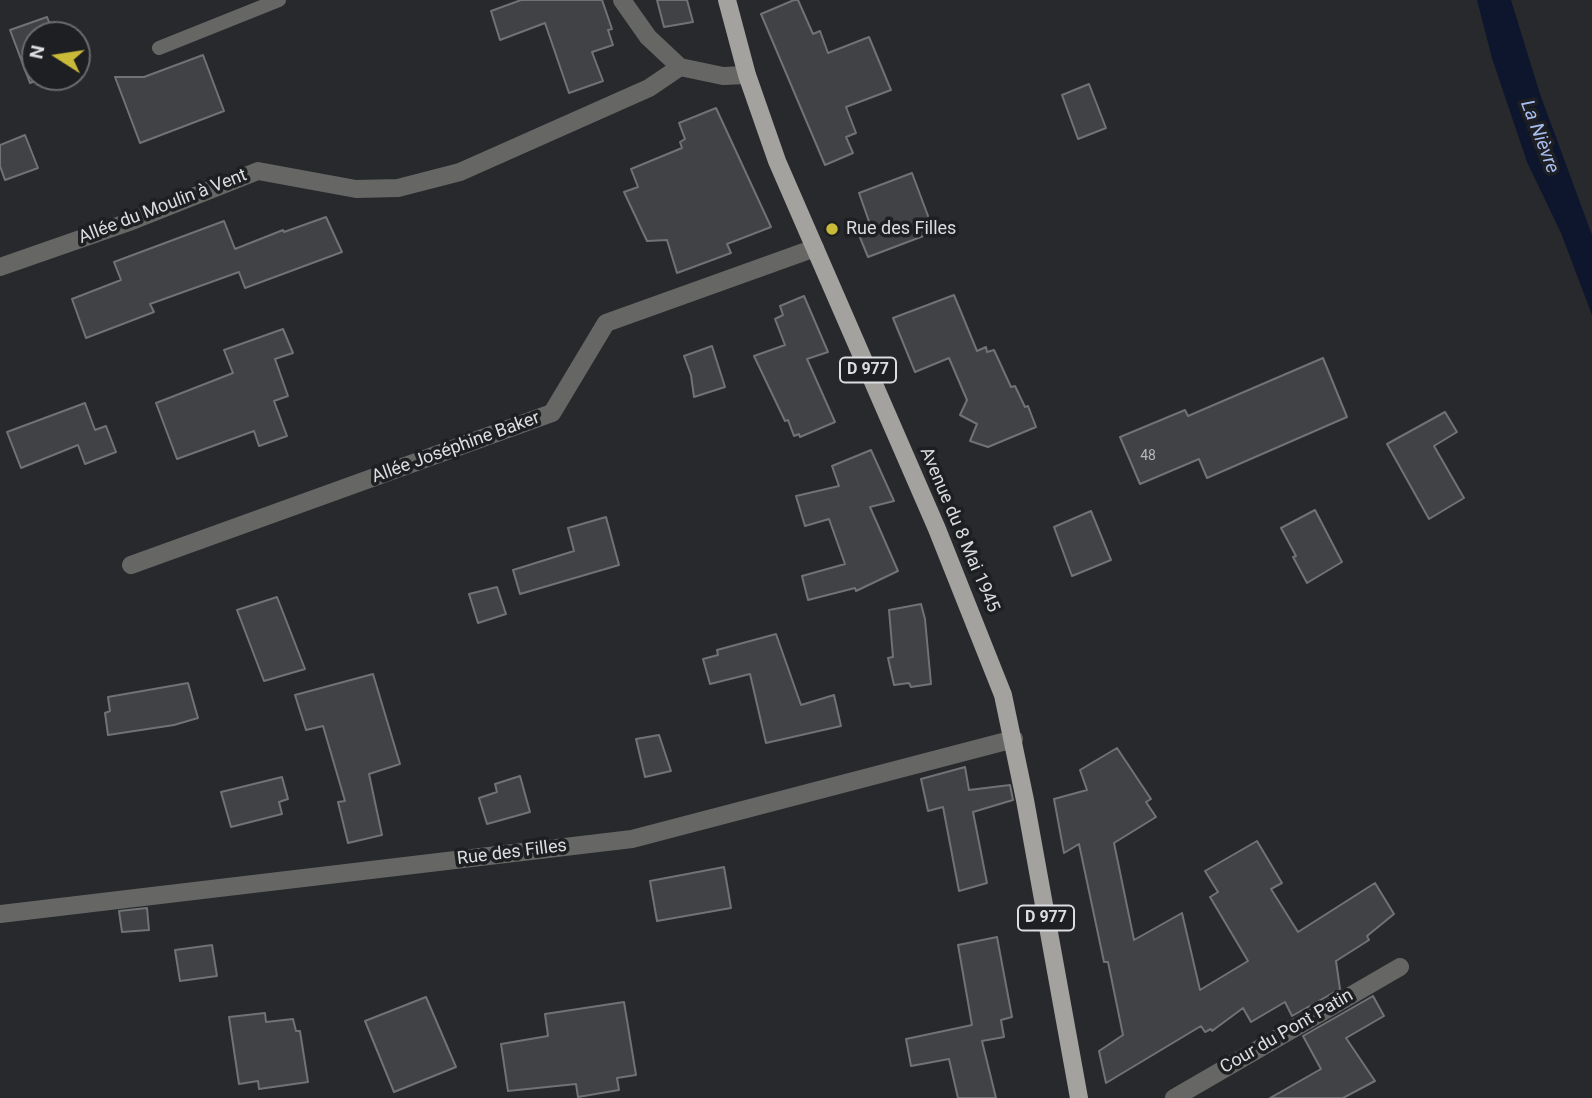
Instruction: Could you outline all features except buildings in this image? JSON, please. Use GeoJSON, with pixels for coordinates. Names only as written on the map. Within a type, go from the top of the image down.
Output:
{"type":"FeatureCollection","features":[{"type":"Feature","properties":{"kind":"main road","name":"Avenue du 8 Mai 1945"},"geometry":{"type":"LineString","coordinates":[[727,0],[747,75],[777,161],[947,554],[1003,695],[1014,739],[1079,1098]]}},
{"type":"Feature","properties":{"kind":"street"},"geometry":{"type":"LineString","coordinates":[[622,0],[648,37],[680,67],[723,76],[747,75]]}},
{"type":"Feature","properties":{"kind":"street","name":"Allée du Moulin à Vent"},"geometry":{"type":"LineString","coordinates":[[0,267],[132,221],[258,171],[356,189],[398,188],[460,172],[649,88],[680,67]]}},
{"type":"Feature","properties":{"kind":"street","name":"Allée Joséphine Baker"},"geometry":{"type":"LineString","coordinates":[[131,565],[552,413],[606,323],[815,248]]}},
{"type":"Feature","properties":{"kind":"street","name":"Rue des Filles"},"geometry":{"type":"LineString","coordinates":[[0,914],[632,839],[1014,739]]}},
{"type":"Feature","properties":{"kind":"street","name":"Cour du Pont Patin"},"geometry":{"type":"LineString","coordinates":[[1174,1098],[1400,967]]}},
{"type":"Feature","properties":{"kind":"lane"},"geometry":{"type":"LineString","coordinates":[[159,48],[279,0]]}},
{"type":"Feature","properties":{"kind":"water","name":"La Nièvre"},"geometry":{"type":"Polygon","coordinates":[[[1477,0],[1511,0],[1540,94],[1592,235],[1592,315],[1561,233],[1527,162],[1492,58],[1477,0]]]}},
{"type":"Feature","properties":{"kind":"place","name":"Rue des Filles"},"geometry":{"type":"Point","coordinates":[832,229]}}]}
